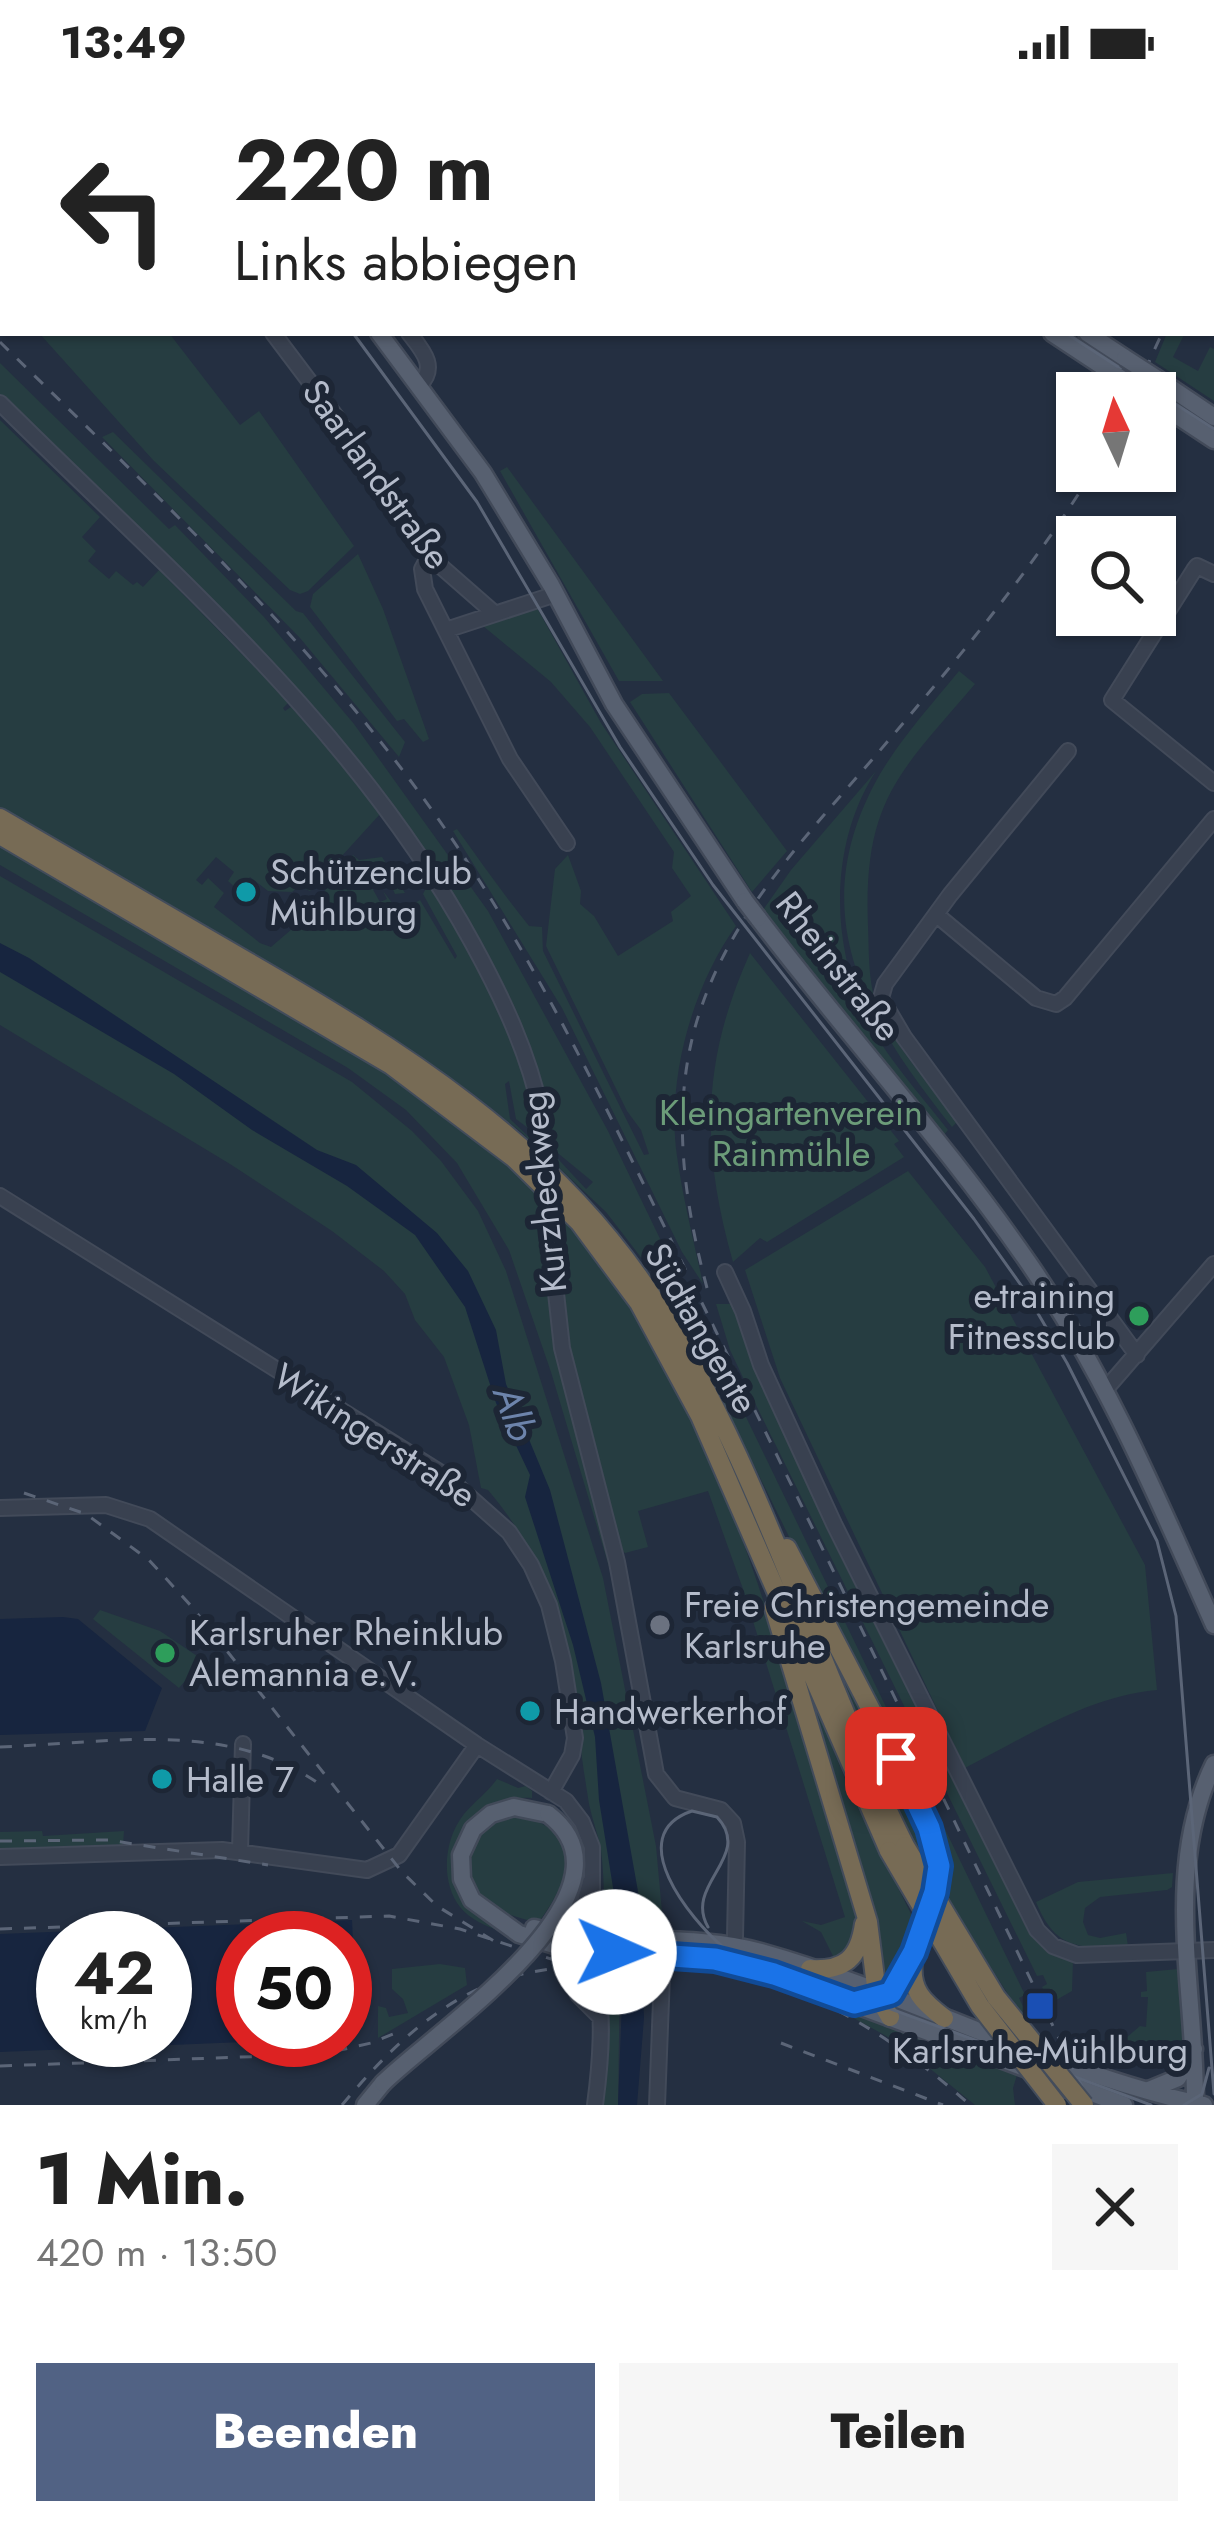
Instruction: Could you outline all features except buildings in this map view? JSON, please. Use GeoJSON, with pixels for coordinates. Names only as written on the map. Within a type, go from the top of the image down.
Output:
{"type":"FeatureCollection","features":[{"type":"Feature","properties":{"kind":"highway","name":"Südtangente"},"geometry":{"type":"LineString","coordinates":[[0,818],[351,1022],[439,1080],[519,1143],[585,1208],[652,1296],[709,1401],[757,1504],[897,1848],[996,1997],[1084,2105]]}},
{"type":"Feature","properties":{"kind":"highway","name":"Südtangente"},"geometry":{"type":"LineString","coordinates":[[0,835],[391,1065],[482,1130],[546,1187],[610,1260],[639,1303],[700,1416],[960,1977],[1057,2105]]}},
{"type":"Feature","properties":{"kind":"highway"},"geometry":{"type":"LineString","coordinates":[[757,1504],[778,1530],[936,1846],[938,1880],[900,1982],[880,1996],[854,2003]]}},
{"type":"Feature","properties":{"kind":"highway"},"geometry":{"type":"LineString","coordinates":[[760,1551],[782,1641],[866,1913],[880,1996],[890,2017]]}},
{"type":"Feature","properties":{"kind":"highway"},"geometry":{"type":"LineString","coordinates":[[810,1969],[828,1970],[849,1962],[861,1945],[866,1913]]}},
{"type":"Feature","properties":{"kind":"highway"},"geometry":{"type":"LineString","coordinates":[[914,1952],[912,1975],[917,1993],[944,2018]]}},
{"type":"Feature","properties":{"kind":"main road","name":"Rheinstraße"},"geometry":{"type":"LineString","coordinates":[[381,336],[483,473],[556,594],[614,704],[745,901],[992,1213],[1058,1308],[1105,1390],[1214,1625]]}},
{"type":"Feature","properties":{"kind":"main road"},"geometry":{"type":"LineString","coordinates":[[1058,336],[1121,367],[1156,378],[1214,417]]}},
{"type":"Feature","properties":{"kind":"main road"},"geometry":{"type":"LineString","coordinates":[[1091,336],[1125,372]]}},
{"type":"Feature","properties":{"kind":"main road"},"geometry":{"type":"LineString","coordinates":[[1176,415],[1214,440]]}},
{"type":"Feature","properties":{"kind":"main road"},"geometry":{"type":"LineString","coordinates":[[365,2105],[404,2062],[502,1980],[555,1917],[571,1893],[578,1873],[567,1831],[548,1814],[527,1808],[503,1810],[480,1821],[461,1856],[462,1880],[472,1900],[530,1938],[585,1945],[735,1946],[1198,2104],[1186,1856],[1190,1825],[1214,1764]]}},
{"type":"Feature","properties":{"kind":"main road"},"geometry":{"type":"LineString","coordinates":[[672,1946],[774,1974],[1124,2105]]}},
{"type":"Feature","properties":{"kind":"main road"},"geometry":{"type":"LineString","coordinates":[[1148,2090],[1178,2078],[1194,2048]]}},
{"type":"Feature","properties":{"kind":"street","name":"Saarlandstraße"},"geometry":{"type":"LineString","coordinates":[[275,336],[337,418],[426,553],[493,612]]}},
{"type":"Feature","properties":{"kind":"street"},"geometry":{"type":"LineString","coordinates":[[411,336],[429,364],[428,377],[419,386]]}},
{"type":"Feature","properties":{"kind":"street","name":"Kurzheckweg"},"geometry":{"type":"LineString","coordinates":[[0,403],[282,681],[364,778],[430,873],[484,963],[522,1048],[541,1113],[562,1348],[617,1562],[653,1763],[661,1784],[674,1798],[714,1806],[733,1823],[737,1842],[735,1946]]}},
{"type":"Feature","properties":{"kind":"street"},"geometry":{"type":"LineString","coordinates":[[426,553],[422,579],[446,630],[507,754],[567,843]]}},
{"type":"Feature","properties":{"kind":"street"},"geometry":{"type":"LineString","coordinates":[[1214,574],[1197,566],[1113,694],[1115,705],[1214,783]]}},
{"type":"Feature","properties":{"kind":"street"},"geometry":{"type":"LineString","coordinates":[[446,630],[556,594]]}},
{"type":"Feature","properties":{"kind":"street"},"geometry":{"type":"LineString","coordinates":[[1068,752],[950,895],[885,984],[882,1002],[1136,1355]]}},
{"type":"Feature","properties":{"kind":"street"},"geometry":{"type":"LineString","coordinates":[[938,916],[1036,998],[1056,1004],[1214,819]]}},
{"type":"Feature","properties":{"kind":"street","name":"Wikingerstraße"},"geometry":{"type":"LineString","coordinates":[[0,1196],[446,1475],[501,1523],[541,1586],[563,1660],[574,1747],[551,1792]]}},
{"type":"Feature","properties":{"kind":"street"},"geometry":{"type":"LineString","coordinates":[[1105,1390],[1214,1264]]}},
{"type":"Feature","properties":{"kind":"street"},"geometry":{"type":"LineString","coordinates":[[725,1272],[761,1366],[834,1524],[1037,1930],[1053,1946],[1077,1955],[1214,1950]]}},
{"type":"Feature","properties":{"kind":"street"},"geometry":{"type":"LineString","coordinates":[[0,1508],[106,1505],[132,1510],[156,1522],[477,1745],[566,1801],[583,1822],[592,1847],[585,1945]]}},
{"type":"Feature","properties":{"kind":"street"},"geometry":{"type":"LineString","coordinates":[[240,1851],[244,1744]]}},
{"type":"Feature","properties":{"kind":"street"},"geometry":{"type":"LineString","coordinates":[[0,1856],[240,1851],[355,1870],[384,1864],[404,1849],[477,1745]]}},
{"type":"Feature","properties":{"kind":"street"},"geometry":{"type":"LineString","coordinates":[[715,1959],[735,1946]]}},
{"type":"Feature","properties":{"kind":"street"},"geometry":{"type":"LineString","coordinates":[[657,2105],[662,1975]]}},
{"type":"Feature","properties":{"kind":"street"},"geometry":{"type":"LineString","coordinates":[[595,2105],[599,2016]]}},
{"type":"Feature","properties":{"kind":"green space"},"geometry":{"type":"Polygon","coordinates":[[[42,336],[171,336],[240,425],[259,411],[354,546],[308,591],[290,590],[153,460],[42,336]]]}},
{"type":"Feature","properties":{"kind":"green space"},"geometry":{"type":"Polygon","coordinates":[[[1166,336],[1184,336],[1173,357],[1198,371],[1210,347],[1214,349],[1214,401],[1176,372],[1155,362],[1166,336]]]}},
{"type":"Feature","properties":{"kind":"green space"},"geometry":{"type":"Polygon","coordinates":[[[0,363],[169,529],[175,525],[264,617],[354,724],[488,911],[608,1131],[1025,1995],[1019,1998],[1029,2027],[943,1893],[945,1855],[698,1351],[653,1273],[606,1212],[472,1093],[336,1002],[0,808],[0,420],[100,517],[82,537],[96,551],[88,561],[109,579],[116,571],[143,587],[159,570],[289,702],[285,711],[295,704],[381,813],[310,891],[299,886],[292,892],[268,891],[250,877],[238,890],[228,881],[234,872],[216,857],[196,880],[202,885],[208,878],[224,893],[214,907],[271,947],[299,923],[353,855],[359,860],[382,857],[405,893],[395,894],[380,862],[369,868],[373,878],[367,879],[380,902],[387,899],[383,891],[393,904],[387,908],[401,934],[417,918],[410,906],[420,900],[455,959],[423,894],[428,884],[401,836],[484,975],[522,1057],[540,1137],[516,1119],[509,1081],[505,1084],[510,1119],[545,1145],[586,1189],[593,1182],[554,1150],[540,1084],[428,857],[384,792],[237,627],[0,396],[0,363]]]}},
{"type":"Feature","properties":{"kind":"green space"},"geometry":{"type":"Polygon","coordinates":[[[113,432],[303,613],[405,742],[399,757],[300,638],[102,437],[113,432]]]}},
{"type":"Feature","properties":{"kind":"green space"},"geometry":{"type":"Polygon","coordinates":[[[507,467],[663,681],[619,681],[500,471],[507,467]]]}},
{"type":"Feature","properties":{"kind":"green space"},"geometry":{"type":"Polygon","coordinates":[[[358,554],[383,609],[429,739],[423,742],[404,719],[397,721],[310,607],[313,594],[358,554]]]}},
{"type":"Feature","properties":{"kind":"green space"},"geometry":{"type":"Polygon","coordinates":[[[537,608],[601,723],[736,926],[695,1006],[675,1097],[677,1156],[703,1284],[682,1252],[562,1008],[453,831],[457,829],[529,926],[542,927],[543,951],[644,1155],[649,1154],[546,946],[555,869],[568,855],[581,891],[580,904],[594,916],[618,956],[673,921],[671,912],[691,896],[672,868],[674,852],[590,727],[551,682],[477,621],[537,608]]]}},
{"type":"Feature","properties":{"kind":"green space"},"geometry":{"type":"Polygon","coordinates":[[[959,671],[975,684],[891,792],[872,848],[868,883],[869,963],[875,1000],[899,1045],[957,1122],[952,1127],[893,1045],[870,1004],[845,918],[846,872],[857,824],[880,774],[959,671]]]}},
{"type":"Feature","properties":{"kind":"green space"},"geometry":{"type":"Polygon","coordinates":[[[669,693],[787,851],[752,892],[630,702],[642,694],[669,693]]]}},
{"type":"Feature","properties":{"kind":"green space"},"geometry":{"type":"Polygon","coordinates":[[[876,771],[850,827],[843,858],[840,889],[845,951],[871,1026],[948,1130],[944,1135],[763,910],[876,771]]]}},
{"type":"Feature","properties":{"kind":"green space"},"geometry":{"type":"Polygon","coordinates":[[[0,846],[364,1058],[498,1157],[546,1202],[549,1296],[556,1337],[601,1512],[615,1587],[509,1250],[457,1163],[406,1110],[348,1068],[0,865],[0,846]]]}},
{"type":"Feature","properties":{"kind":"green space"},"geometry":{"type":"Polygon","coordinates":[[[0,876],[352,1082],[412,1131],[478,1211],[506,1271],[603,1578],[656,1846],[663,1923],[605,1924],[601,1850],[554,1602],[517,1529],[488,1490],[481,1488],[469,1425],[444,1357],[415,1320],[405,1294],[384,1271],[332,1231],[0,1025],[0,876]]]}},
{"type":"Feature","properties":{"kind":"green space","name":"Kleingartenverein Rainmühle"},"geometry":{"type":"Polygon","coordinates":[[[750,953],[899,1141],[894,1144],[904,1157],[767,1242],[760,1238],[733,1262],[715,1181],[711,1106],[722,1031],[750,953]]]}},
{"type":"Feature","properties":{"kind":"green space"},"geometry":{"type":"Polygon","coordinates":[[[908,1171],[985,1267],[1145,1565],[1157,1690],[1082,1709],[965,1768],[780,1378],[745,1270],[908,1171]]]}},
{"type":"Feature","properties":{"kind":"green space"},"geometry":{"type":"Polygon","coordinates":[[[556,1212],[617,1289],[667,1371],[710,1458],[745,1548],[859,1929],[837,1964],[821,1932],[802,1921],[821,1925],[845,1917],[708,1491],[638,1511],[648,1547],[625,1553],[619,1548],[559,1309],[556,1212]]]}},
{"type":"Feature","properties":{"kind":"green space"},"geometry":{"type":"Polygon","coordinates":[[[716,1304],[732,1304],[740,1315],[780,1420],[1025,1922],[1055,1955],[1073,1960],[1072,1991],[1051,2003],[1042,1987],[1047,1984],[1043,1975],[1037,1976],[755,1403],[730,1350],[716,1304]]]}},
{"type":"Feature","properties":{"kind":"green space","name":"Karlsruher Rheinklub Alemannia e.V."},"geometry":{"type":"Polygon","coordinates":[[[100,1610],[160,1631],[203,1660],[179,1688],[93,1619],[100,1610]]]}},
{"type":"Feature","properties":{"kind":"green space"},"geometry":{"type":"Polygon","coordinates":[[[817,1613],[931,1847],[931,1874],[879,1768],[813,1614],[817,1613]]]}},
{"type":"Feature","properties":{"kind":"green space"},"geometry":{"type":"Polygon","coordinates":[[[796,1659],[851,1793],[918,1928],[891,1987],[881,1983],[796,1659]]]}},
{"type":"Feature","properties":{"kind":"green space"},"geometry":{"type":"Polygon","coordinates":[[[497,1779],[518,1788],[526,1786],[532,1798],[495,1804],[479,1814],[466,1826],[453,1859],[461,1897],[502,1932],[464,1912],[447,1873],[457,1824],[497,1779]]]}},
{"type":"Feature","properties":{"kind":"green space"},"geometry":{"type":"Polygon","coordinates":[[[513,1814],[553,1831],[566,1856],[560,1888],[538,1923],[492,1905],[478,1893],[470,1873],[471,1852],[479,1833],[513,1814]]]}},
{"type":"Feature","properties":{"kind":"green space"},"geometry":{"type":"Polygon","coordinates":[[[42,1831],[43,1836],[124,1831],[123,1845],[0,1850],[0,1832],[42,1831]]]}},
{"type":"Feature","properties":{"kind":"green space"},"geometry":{"type":"Polygon","coordinates":[[[1173,1873],[1172,1887],[1167,1890],[1100,1897],[1085,1908],[1088,1935],[1100,1938],[1126,1933],[1128,1946],[1072,1943],[1052,1930],[1036,1902],[1078,1882],[1173,1873]]]}},
{"type":"Feature","properties":{"kind":"green space"},"geometry":{"type":"Polygon","coordinates":[[[440,1964],[465,1968],[467,1985],[378,2038],[378,2006],[386,2008],[389,2017],[408,2013],[403,1999],[392,1989],[392,1969],[440,1964]]]}},
{"type":"Feature","properties":{"kind":"green space"},"geometry":{"type":"Polygon","coordinates":[[[1178,1969],[1185,2047],[1181,2068],[1143,2058],[1102,2058],[1092,2039],[1120,2043],[1140,2026],[1146,2027],[1148,1997],[1141,1997],[1141,1992],[1147,1991],[1146,1972],[1178,1969]]]}},
{"type":"Feature","properties":{"kind":"green space"},"geometry":{"type":"Polygon","coordinates":[[[620,1971],[618,2105],[599,2105],[598,1978],[601,1973],[620,1971]]]}},
{"type":"Feature","properties":{"kind":"green space"},"geometry":{"type":"Polygon","coordinates":[[[812,1995],[1010,2066],[1017,2075],[1015,2105],[975,2105],[897,2042],[812,1995]]]}},
{"type":"Feature","properties":{"kind":"water","name":"Alb"},"geometry":{"type":"Polygon","coordinates":[[[0,943],[317,1150],[356,1165],[437,1233],[468,1271],[496,1330],[506,1384],[550,1490],[601,1683],[639,1897],[644,2018],[637,2105],[618,2105],[619,1925],[599,1800],[595,1737],[573,1645],[525,1497],[530,1475],[496,1403],[465,1307],[415,1235],[174,1074],[0,972],[0,943]]]}},
{"type":"Feature","properties":{"kind":"water"},"geometry":{"type":"Polygon","coordinates":[[[0,1619],[78,1619],[162,1688],[145,1731],[0,1735],[0,1619]]]}},
{"type":"Feature","properties":{"kind":"water"},"geometry":{"type":"Polygon","coordinates":[[[216,1925],[216,2043],[192,2044],[192,1926],[216,1925]]]}},
{"type":"Feature","properties":{"kind":"water"},"geometry":{"type":"Polygon","coordinates":[[[36,1933],[36,2051],[0,2052],[0,1934],[36,1933]]]}},
{"type":"Feature","properties":{"kind":"tram line"},"geometry":{"type":"LineString","coordinates":[[355,336],[477,502],[620,747],[713,885],[1023,1288],[1067,1363],[1157,1541],[1176,1616],[1214,2094]]}},
{"type":"Feature","properties":{"kind":"tram line"},"geometry":{"type":"LineString","coordinates":[[1071,336],[1214,429]]}},
{"type":"Feature","properties":{"kind":"tram line"},"geometry":{"type":"LineString","coordinates":[[708,1927],[704,1897],[728,1845],[717,1817],[692,1811],[672,1823],[662,1839],[662,1857],[680,1898],[723,1947],[1151,2105]]}},
{"type":"Feature","properties":{"kind":"tram line"},"geometry":{"type":"LineString","coordinates":[[1184,2105],[1202,2094],[1209,2068]]}},
{"type":"Feature","properties":{"kind":"railway"},"geometry":{"type":"LineString","coordinates":[[1144,372],[1161,336]]}},
{"type":"Feature","properties":{"kind":"railway"},"geometry":{"type":"LineString","coordinates":[[0,342],[283,627],[434,813],[510,930],[609,1113],[1091,2105]]}},
{"type":"Feature","properties":{"kind":"railway"},"geometry":{"type":"LineString","coordinates":[[707,1288],[687,1194],[683,1099],[693,1035],[725,952],[773,878],[996,610],[1079,492]]}},
{"type":"Feature","properties":{"kind":"railway"},"geometry":{"type":"LineString","coordinates":[[24,1493],[86,1514],[149,1560],[193,1608],[402,1872],[437,1906],[497,1943]]}},
{"type":"Feature","properties":{"kind":"railway"},"geometry":{"type":"LineString","coordinates":[[0,1747],[126,1740],[210,1743],[289,1766],[325,1788]]}},
{"type":"Feature","properties":{"kind":"railway"},"geometry":{"type":"LineString","coordinates":[[0,1841],[108,1840],[268,1865]]}},
{"type":"Feature","properties":{"kind":"railway"},"geometry":{"type":"LineString","coordinates":[[0,1929],[389,1916],[460,1929],[557,1961]]}},
{"type":"Feature","properties":{"kind":"railway"},"geometry":{"type":"LineString","coordinates":[[342,2105],[418,2028],[488,1985],[554,1969],[660,1963],[750,1975],[819,2001],[884,2038],[970,2105]]}},
{"type":"Feature","properties":{"kind":"railway"},"geometry":{"type":"LineString","coordinates":[[0,2066],[323,2054],[403,2030]]}},
{"type":"Feature","properties":{"kind":"railway"},"geometry":{"type":"LineString","coordinates":[[781,2043],[943,2105]]}},
{"type":"Feature","properties":{"kind":"place","name":"Schützenclub Mühlburg"},"geometry":{"type":"Point","coordinates":[246,892]}},
{"type":"Feature","properties":{"kind":"place","name":"e-training Fitnessclub"},"geometry":{"type":"Point","coordinates":[1139,1316]}},
{"type":"Feature","properties":{"kind":"place","name":"Freie Christengemeinde Karlsruhe"},"geometry":{"type":"Point","coordinates":[660,1625]}},
{"type":"Feature","properties":{"kind":"place","name":"Karlsruher Rheinklub Alemannia e.V."},"geometry":{"type":"Point","coordinates":[165,1653]}},
{"type":"Feature","properties":{"kind":"place","name":"Handwerkerhof"},"geometry":{"type":"Point","coordinates":[530,1711]}},
{"type":"Feature","properties":{"kind":"place","name":"Halle 7"},"geometry":{"type":"Point","coordinates":[162,1779]}},
{"type":"Feature","properties":{"kind":"place","name":"Karlsruhe-Mühlburg"},"geometry":{"type":"Point","coordinates":[1040,2006]}},
{"type":"Feature","properties":{"kind":"route"},"geometry":{"type":"LineString","coordinates":[[614,1952],[715,1959],[757,1968],[854,2003],[891,1993],[914,1952],[939,1866],[929,1828],[896,1758]]}}]}
